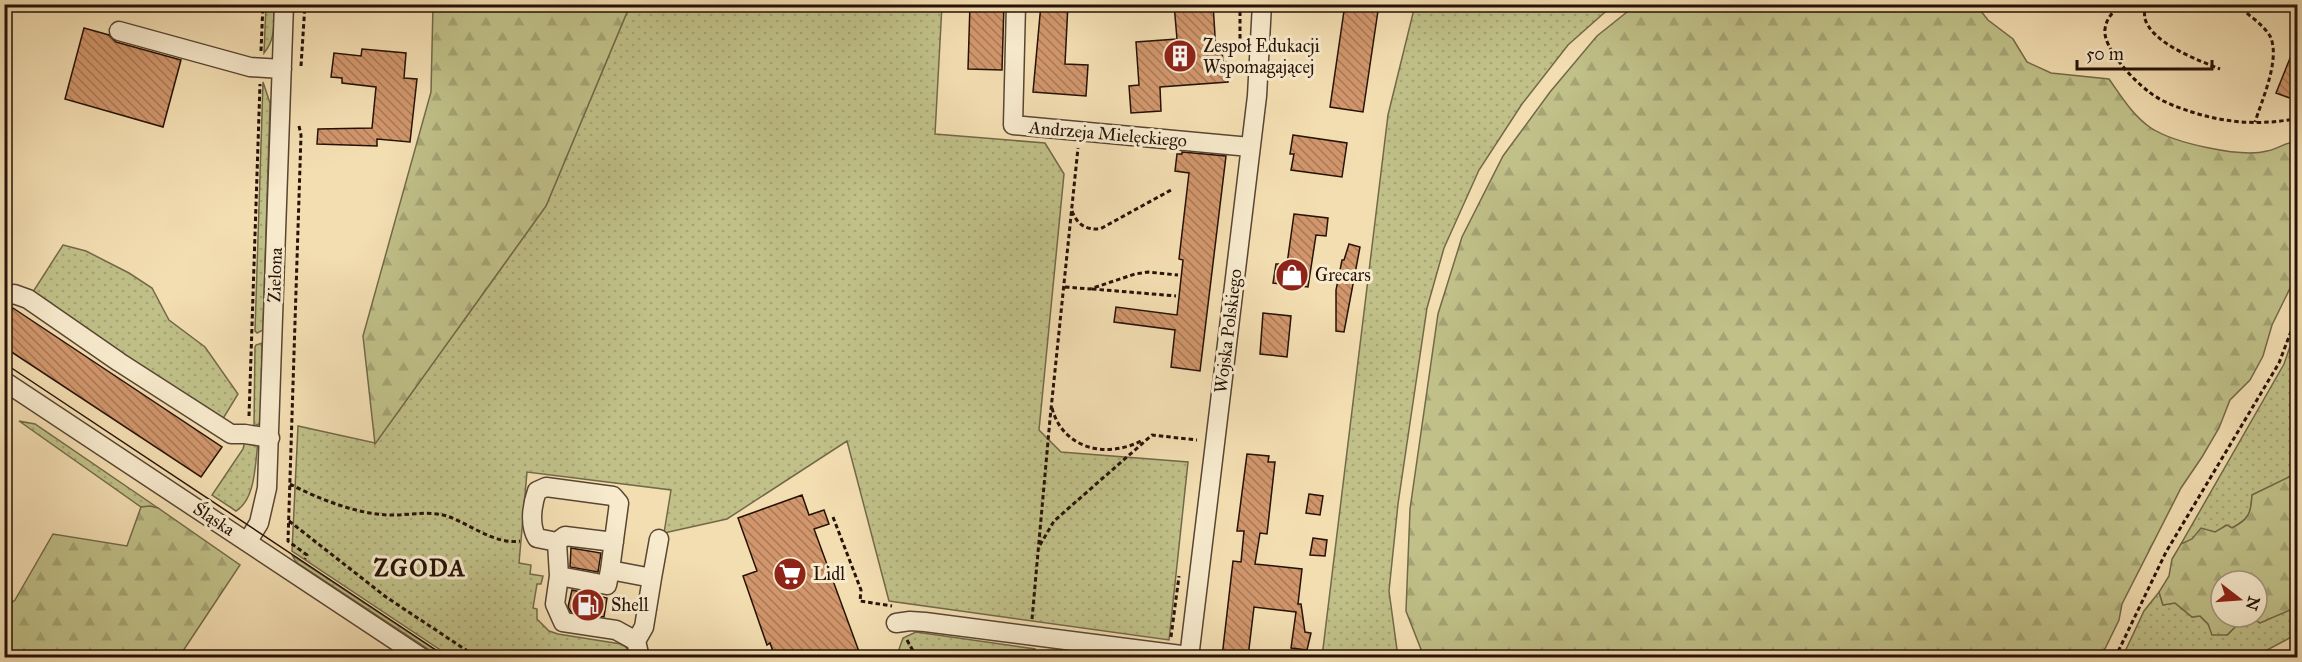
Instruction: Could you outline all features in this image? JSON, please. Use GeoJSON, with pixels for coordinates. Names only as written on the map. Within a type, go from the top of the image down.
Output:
{"type":"FeatureCollection","features":[{"type":"Feature","properties":{"kind":"street","name":"Zielona"},"geometry":{"type":"LineString","coordinates":[[248,541],[259,523],[263,509],[270,438],[284,4]]}},
{"type":"Feature","properties":{"kind":"street","name":"Andrzeja Mielęckiego"},"geometry":{"type":"LineString","coordinates":[[1016,4],[1013,125],[1250,147]]}},
{"type":"Feature","properties":{"kind":"street","name":"Wojska Polskiego"},"geometry":{"type":"LineString","coordinates":[[1189,657],[1260,72],[1262,4]]}},
{"type":"Feature","properties":{"kind":"street"},"geometry":{"type":"LineString","coordinates":[[119,31],[250,67],[282,69]]}},
{"type":"Feature","properties":{"kind":"street"},"geometry":{"type":"LineString","coordinates":[[4,297],[14,294],[28,299],[119,362],[231,434],[249,434],[270,438]]}},
{"type":"Feature","properties":{"kind":"street","name":"Śląska"},"geometry":{"type":"LineString","coordinates":[[4,381],[422,657]]}},
{"type":"Feature","properties":{"kind":"street"},"geometry":{"type":"LineString","coordinates":[[559,576],[607,585],[610,570],[614,542],[619,503],[613,496],[546,487],[537,491],[534,499],[532,530],[537,538],[557,542],[565,536],[614,542]]}},
{"type":"Feature","properties":{"kind":"street"},"geometry":{"type":"LineString","coordinates":[[557,542],[559,576],[555,604],[563,622],[616,630],[638,650],[644,627],[658,539]]}},
{"type":"Feature","properties":{"kind":"street"},"geometry":{"type":"LineString","coordinates":[[610,570],[652,578]]}},
{"type":"Feature","properties":{"kind":"street"},"geometry":{"type":"LineString","coordinates":[[896,623],[925,622],[1189,657]]}},
{"type":"Feature","properties":{"kind":"path"},"geometry":{"type":"LineString","coordinates":[[249,434],[263,4]]}},
{"type":"Feature","properties":{"kind":"path"},"geometry":{"type":"LineString","coordinates":[[301,68],[305,4]]}},
{"type":"Feature","properties":{"kind":"path"},"geometry":{"type":"LineString","coordinates":[[2124,4],[2110,14],[2104,30],[2110,48],[2126,71],[2149,93],[2190,111],[2243,122],[2280,122],[2298,118]]}},
{"type":"Feature","properties":{"kind":"path"},"geometry":{"type":"LineString","coordinates":[[2145,4],[2145,20],[2161,40],[2185,55],[2220,69]]}},
{"type":"Feature","properties":{"kind":"path"},"geometry":{"type":"LineString","coordinates":[[2235,4],[2269,35],[2274,52],[2255,122]]}},
{"type":"Feature","properties":{"kind":"path"},"geometry":{"type":"LineString","coordinates":[[299,125],[301,135],[289,521],[386,597],[478,657]]}},
{"type":"Feature","properties":{"kind":"path"},"geometry":{"type":"LineString","coordinates":[[1031,636],[1051,405],[1080,131]]}},
{"type":"Feature","properties":{"kind":"path"},"geometry":{"type":"LineString","coordinates":[[1071,209],[1082,226],[1100,229],[1171,190]]}},
{"type":"Feature","properties":{"kind":"path"},"geometry":{"type":"LineString","coordinates":[[1090,289],[1148,272],[1178,275]]}},
{"type":"Feature","properties":{"kind":"path"},"geometry":{"type":"LineString","coordinates":[[1065,287],[1176,296]]}},
{"type":"Feature","properties":{"kind":"path"},"geometry":{"type":"LineString","coordinates":[[2115,657],[2166,552],[2279,363],[2298,313]]}},
{"type":"Feature","properties":{"kind":"path"},"geometry":{"type":"LineString","coordinates":[[1051,405],[1054,418],[1065,433],[1085,446],[1101,450],[1117,451],[1152,435],[1215,441]]}},
{"type":"Feature","properties":{"kind":"path"},"geometry":{"type":"LineString","coordinates":[[1038,549],[1043,536],[1054,521],[1152,435]]}},
{"type":"Feature","properties":{"kind":"path"},"geometry":{"type":"LineString","coordinates":[[290,484],[308,493],[361,511],[388,515],[425,512],[446,516],[504,542],[537,538]]}},
{"type":"Feature","properties":{"kind":"green space"},"geometry":{"type":"Polygon","coordinates":[[[1637,4],[1976,5],[1988,20],[2013,39],[2027,62],[2051,73],[2109,79],[2139,118],[2162,134],[2208,148],[2255,153],[2297,141],[2297,274],[2272,325],[2263,356],[2250,380],[2230,400],[2219,428],[2181,488],[2122,604],[2119,620],[2101,657],[1424,657],[1406,611],[1410,509],[1438,314],[1462,237],[1503,156],[1550,92],[1597,36],[1637,4]]]}},
{"type":"Feature","properties":{"kind":"green space"},"geometry":{"type":"Polygon","coordinates":[[[266,5],[274,5],[274,24],[271,42],[264,53],[266,5]]]}},
{"type":"Feature","properties":{"kind":"green space"},"geometry":{"type":"Polygon","coordinates":[[[433,5],[630,5],[546,206],[375,444],[363,336],[431,92],[433,5]]]}},
{"type":"Feature","properties":{"kind":"green space"},"geometry":{"type":"Polygon","coordinates":[[[630,5],[942,5],[935,134],[1045,143],[1064,174],[1039,430],[1061,452],[1188,462],[1169,640],[889,601],[847,441],[727,519],[664,533],[671,490],[527,472],[519,563],[531,565],[530,574],[543,576],[541,584],[537,584],[533,608],[537,609],[537,619],[549,631],[558,634],[621,644],[626,647],[630,657],[451,657],[292,551],[298,426],[375,443],[546,206],[630,5]]]}},
{"type":"Feature","properties":{"kind":"green space"},"geometry":{"type":"Polygon","coordinates":[[[1415,5],[1613,5],[1568,45],[1522,104],[1479,170],[1444,248],[1427,308],[1398,504],[1389,591],[1398,657],[1322,657],[1388,115],[1415,5]]]}},
{"type":"Feature","properties":{"kind":"green space"},"geometry":{"type":"Polygon","coordinates":[[[263,82],[270,103],[263,330],[257,333],[255,331],[263,82]]]}},
{"type":"Feature","properties":{"kind":"green space"},"geometry":{"type":"Polygon","coordinates":[[[63,245],[86,251],[129,273],[152,288],[169,320],[205,347],[238,394],[221,422],[31,295],[63,245]]]}},
{"type":"Feature","properties":{"kind":"green space"},"geometry":{"type":"Polygon","coordinates":[[[2297,326],[2297,477],[2291,476],[2252,495],[2248,515],[2238,525],[2232,528],[2226,525],[2215,533],[2181,544],[2284,364],[2297,326]]]}},
{"type":"Feature","properties":{"kind":"green space"},"geometry":{"type":"Polygon","coordinates":[[[262,343],[261,420],[254,426],[255,347],[262,343]]]}},
{"type":"Feature","properties":{"kind":"green space"},"geometry":{"type":"Polygon","coordinates":[[[19,421],[35,424],[158,508],[141,507],[19,421]]]}},
{"type":"Feature","properties":{"kind":"green space"},"geometry":{"type":"Polygon","coordinates":[[[246,437],[258,442],[255,470],[247,498],[236,511],[212,495],[243,449],[246,437]]]}},
{"type":"Feature","properties":{"kind":"green space"},"geometry":{"type":"Polygon","coordinates":[[[2291,476],[2298,477],[2297,611],[2290,610],[2269,619],[2269,569],[2209,569],[2209,627],[2200,616],[2192,617],[2175,603],[2163,605],[2159,592],[2169,576],[2172,559],[2181,544],[2192,539],[2201,528],[2215,532],[2227,525],[2232,528],[2246,519],[2251,507],[2252,495],[2291,476]]]}},
{"type":"Feature","properties":{"kind":"green space"},"geometry":{"type":"Polygon","coordinates":[[[141,507],[158,508],[240,565],[179,657],[5,657],[5,608],[15,600],[53,534],[127,546],[141,507]]]}},
{"type":"Feature","properties":{"kind":"green space"},"geometry":{"type":"Polygon","coordinates":[[[292,555],[446,657],[440,657],[308,570],[296,562],[292,555]]]}},
{"type":"Feature","properties":{"kind":"green space"},"geometry":{"type":"Polygon","coordinates":[[[2159,592],[2163,605],[2175,603],[2192,617],[2200,616],[2209,625],[2209,629],[2217,629],[2227,635],[2233,629],[2269,629],[2269,619],[2290,609],[2297,611],[2297,634],[2254,657],[2122,658],[2144,611],[2159,592]]]}},
{"type":"Feature","properties":{"kind":"green space"},"geometry":{"type":"Polygon","coordinates":[[[2210,629],[2233,629],[2227,635],[2212,635],[2210,629]]]}},
{"type":"Feature","properties":{"kind":"green space"},"geometry":{"type":"Polygon","coordinates":[[[916,632],[1035,649],[1033,658],[899,658],[898,652],[903,638],[916,632]]]}},
{"type":"Feature","properties":{"kind":"building"},"geometry":{"type":"Polygon","coordinates":[[[970,4],[1004,4],[1002,70],[968,69],[970,4]]]}},
{"type":"Feature","properties":{"kind":"building"},"geometry":{"type":"Polygon","coordinates":[[[1041,4],[1068,4],[1065,64],[1088,65],[1086,96],[1033,92],[1041,4]]]}},
{"type":"Feature","properties":{"kind":"building","name":"Zespoł Edukacji Wspomagającej"},"geometry":{"type":"Polygon","coordinates":[[[1174,4],[1213,4],[1216,51],[1222,50],[1228,82],[1160,87],[1161,111],[1131,113],[1129,86],[1139,85],[1136,42],[1177,39],[1174,4]]]}},
{"type":"Feature","properties":{"kind":"building"},"geometry":{"type":"Polygon","coordinates":[[[1345,4],[1379,4],[1363,112],[1330,107],[1345,4]]]}},
{"type":"Feature","properties":{"kind":"building"},"geometry":{"type":"Polygon","coordinates":[[[84,28],[109,35],[116,42],[181,60],[163,127],[65,99],[84,28]]]}},
{"type":"Feature","properties":{"kind":"building"},"geometry":{"type":"Polygon","coordinates":[[[2298,41],[2298,101],[2276,93],[2298,41]]]}},
{"type":"Feature","properties":{"kind":"building"},"geometry":{"type":"Polygon","coordinates":[[[362,49],[406,53],[404,78],[417,79],[410,142],[377,139],[377,146],[317,144],[318,129],[372,128],[376,87],[342,83],[342,78],[331,77],[334,53],[361,56],[362,49]]]}},
{"type":"Feature","properties":{"kind":"building"},"geometry":{"type":"Polygon","coordinates":[[[1293,135],[1347,143],[1342,177],[1291,170],[1294,154],[1290,154],[1293,135]]]}},
{"type":"Feature","properties":{"kind":"building"},"geometry":{"type":"Polygon","coordinates":[[[1182,152],[1226,156],[1200,371],[1171,367],[1175,330],[1114,322],[1116,307],[1177,315],[1183,260],[1179,259],[1189,173],[1175,171],[1177,154],[1182,154],[1182,152]]]}},
{"type":"Feature","properties":{"kind":"building"},"geometry":{"type":"Polygon","coordinates":[[[1294,214],[1328,218],[1326,236],[1316,235],[1308,287],[1273,283],[1276,264],[1287,264],[1294,214]]]}},
{"type":"Feature","properties":{"kind":"building"},"geometry":{"type":"Polygon","coordinates":[[[1349,244],[1360,247],[1344,332],[1336,331],[1336,290],[1342,260],[1344,260],[1349,244]]]}},
{"type":"Feature","properties":{"kind":"building"},"geometry":{"type":"Polygon","coordinates":[[[13,308],[222,447],[201,477],[4,347],[4,321],[13,308]]]}},
{"type":"Feature","properties":{"kind":"building"},"geometry":{"type":"Polygon","coordinates":[[[1263,313],[1291,316],[1287,357],[1260,354],[1263,313]]]}},
{"type":"Feature","properties":{"kind":"building"},"geometry":{"type":"Polygon","coordinates":[[[1247,454],[1269,456],[1268,462],[1275,462],[1267,534],[1260,533],[1255,564],[1302,569],[1298,604],[1301,604],[1305,632],[1311,633],[1307,650],[1291,648],[1296,612],[1254,607],[1248,657],[1222,657],[1233,561],[1241,562],[1244,531],[1237,531],[1247,454]]]}},
{"type":"Feature","properties":{"kind":"building"},"geometry":{"type":"Polygon","coordinates":[[[1309,494],[1323,496],[1320,515],[1306,513],[1309,494]]]}},
{"type":"Feature","properties":{"kind":"building","name":"Lidl"},"geometry":{"type":"Polygon","coordinates":[[[802,495],[809,515],[824,510],[829,524],[814,529],[861,657],[775,657],[770,643],[767,645],[743,576],[757,571],[738,518],[802,495]]]}},
{"type":"Feature","properties":{"kind":"building"},"geometry":{"type":"Polygon","coordinates":[[[1313,538],[1327,540],[1325,556],[1310,555],[1313,538]]]}},
{"type":"Feature","properties":{"kind":"building"},"geometry":{"type":"Polygon","coordinates":[[[571,548],[601,553],[598,572],[570,567],[571,548]]]}},
{"type":"Feature","properties":{"kind":"building","name":"Shell"},"geometry":{"type":"Polygon","coordinates":[[[572,590],[607,598],[604,617],[571,612],[568,607],[572,590]]]}},
{"type":"Feature","properties":{"kind":"tram line"},"geometry":{"type":"LineString","coordinates":[[4,363],[448,658]]}},
{"type":"Feature","properties":{"kind":"place","name":"Zespoł Edukacji Wspomagającej"},"geometry":{"type":"Point","coordinates":[1180,56]}},
{"type":"Feature","properties":{"kind":"place","name":"Grecars"},"geometry":{"type":"Point","coordinates":[1292,275]}},
{"type":"Feature","properties":{"kind":"place","name":"Lidl"},"geometry":{"type":"Point","coordinates":[790,574]}},
{"type":"Feature","properties":{"kind":"place","name":"Shell"},"geometry":{"type":"Point","coordinates":[588,605]}},
{"type":"Feature","properties":{"kind":"district","name":"ZGODA"},"geometry":{"type":"Point","coordinates":[420,568]}}]}
